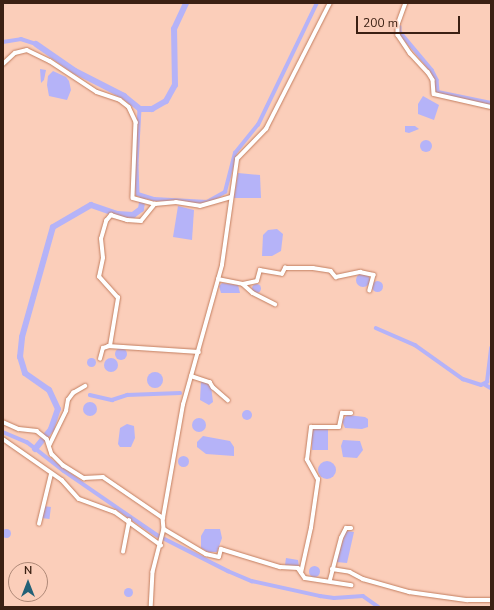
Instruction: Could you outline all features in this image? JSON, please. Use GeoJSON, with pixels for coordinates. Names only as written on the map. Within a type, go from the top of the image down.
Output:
{"type":"FeatureCollection","features":[{"type":"Feature","properties":{"kind":"street"},"geometry":{"type":"LineString","coordinates":[[150,607],[153,572],[164,529],[163,518],[183,405],[199,352],[226,244],[237,158],[266,129],[329,4],[335,3]]}},
{"type":"Feature","properties":{"kind":"street"},"geometry":{"type":"LineString","coordinates":[[406,3],[398,25],[398,35],[410,53],[434,80],[434,94],[491,107]]}},
{"type":"Feature","properties":{"kind":"street"},"geometry":{"type":"LineString","coordinates":[[3,64],[15,54],[27,50],[50,61],[98,92],[120,100],[129,107],[136,122],[133,198],[155,204],[176,202],[206,206],[231,197]]}},
{"type":"Feature","properties":{"kind":"street"},"geometry":{"type":"LineString","coordinates":[[108,346],[118,298],[99,277],[103,258],[101,239],[106,221],[111,215],[127,220],[140,220],[155,204]]}},
{"type":"Feature","properties":{"kind":"street"},"geometry":{"type":"LineString","coordinates":[[218,279],[244,284],[257,281],[260,270],[282,274],[285,268],[313,268],[331,270],[336,277],[360,272],[374,275],[370,290]]}},
{"type":"Feature","properties":{"kind":"street"},"geometry":{"type":"LineString","coordinates":[[244,284],[253,293],[275,304]]}},
{"type":"Feature","properties":{"kind":"street"},"geometry":{"type":"LineString","coordinates":[[100,359],[103,348],[108,346],[199,352]]}},
{"type":"Feature","properties":{"kind":"street"},"geometry":{"type":"LineString","coordinates":[[191,376],[210,382],[213,387],[228,400]]}},
{"type":"Feature","properties":{"kind":"street"},"geometry":{"type":"LineString","coordinates":[[49,446],[66,411],[68,400],[73,393],[85,386]]}},
{"type":"Feature","properties":{"kind":"street"},"geometry":{"type":"LineString","coordinates":[[301,572],[312,528],[318,480],[307,460],[311,426],[340,427],[342,413],[351,413]]}},
{"type":"Feature","properties":{"kind":"street"},"geometry":{"type":"LineString","coordinates":[[3,422],[19,429],[37,431],[47,439],[49,446],[63,466],[84,478],[103,477],[163,518]]}},
{"type":"Feature","properties":{"kind":"street"},"geometry":{"type":"LineString","coordinates":[[3,439],[73,489],[79,499],[115,512],[161,545]]}},
{"type":"Feature","properties":{"kind":"street"},"geometry":{"type":"LineString","coordinates":[[39,524],[51,474]]}},
{"type":"Feature","properties":{"kind":"street"},"geometry":{"type":"LineString","coordinates":[[123,552],[129,521]]}},
{"type":"Feature","properties":{"kind":"street"},"geometry":{"type":"LineString","coordinates":[[330,580],[332,569],[346,528],[350,528]]}},
{"type":"Feature","properties":{"kind":"street"},"geometry":{"type":"LineString","coordinates":[[164,529],[206,554],[219,557],[221,549],[280,567],[298,568],[305,578],[330,580],[351,585]]}},
{"type":"Feature","properties":{"kind":"street"},"geometry":{"type":"LineString","coordinates":[[332,569],[350,572],[363,579],[409,592],[467,600],[491,600]]}},
{"type":"Feature","properties":{"kind":"water"},"geometry":{"type":"Polygon","coordinates":[[[40,69],[46,70],[44,80],[41,83],[40,69]]]}},
{"type":"Feature","properties":{"kind":"water"},"geometry":{"type":"Polygon","coordinates":[[[53,71],[66,77],[69,81],[71,90],[67,100],[49,96],[47,85],[48,76],[53,71]]]}},
{"type":"Feature","properties":{"kind":"water"},"geometry":{"type":"Polygon","coordinates":[[[423,96],[439,105],[434,120],[418,114],[418,104],[423,96]]]}},
{"type":"Feature","properties":{"kind":"water"},"geometry":{"type":"Polygon","coordinates":[[[405,126],[415,126],[419,129],[409,133],[405,132],[405,126]]]}},
{"type":"Feature","properties":{"kind":"water"},"geometry":{"type":"Polygon","coordinates":[[[426,140],[430,142],[432,146],[430,150],[426,152],[422,150],[420,146],[422,142],[426,140]]]}},
{"type":"Feature","properties":{"kind":"water"},"geometry":{"type":"Polygon","coordinates":[[[238,173],[260,175],[261,198],[234,198],[238,173]]]}},
{"type":"Feature","properties":{"kind":"water"},"geometry":{"type":"Polygon","coordinates":[[[178,206],[194,210],[192,240],[173,237],[178,206]]]}},
{"type":"Feature","properties":{"kind":"water"},"geometry":{"type":"Polygon","coordinates":[[[277,229],[283,234],[281,251],[272,256],[262,256],[263,235],[268,230],[277,229]]]}},
{"type":"Feature","properties":{"kind":"water"},"geometry":{"type":"Polygon","coordinates":[[[363,273],[368,275],[370,280],[368,285],[363,287],[358,285],[356,280],[358,275],[363,273]]]}},
{"type":"Feature","properties":{"kind":"water"},"geometry":{"type":"Polygon","coordinates":[[[375,281],[379,281],[381,282],[381,290],[375,291],[372,288],[372,284],[375,281]]]}},
{"type":"Feature","properties":{"kind":"water"},"geometry":{"type":"Polygon","coordinates":[[[222,283],[238,285],[240,293],[221,293],[219,286],[222,283]]]}},
{"type":"Feature","properties":{"kind":"water"},"geometry":{"type":"Polygon","coordinates":[[[254,284],[258,284],[260,288],[258,292],[254,292],[252,290],[252,286],[254,284]]]}},
{"type":"Feature","properties":{"kind":"water"},"geometry":{"type":"Polygon","coordinates":[[[119,348],[123,348],[127,354],[123,360],[119,360],[115,356],[115,352],[119,348]]]}},
{"type":"Feature","properties":{"kind":"water"},"geometry":{"type":"Polygon","coordinates":[[[89,358],[93,358],[95,362],[93,366],[89,366],[87,364],[87,360],[89,358]]]}},
{"type":"Feature","properties":{"kind":"water"},"geometry":{"type":"Polygon","coordinates":[[[111,358],[116,360],[118,365],[116,370],[111,372],[106,370],[104,365],[106,360],[111,358]]]}},
{"type":"Feature","properties":{"kind":"water"},"geometry":{"type":"Polygon","coordinates":[[[152,372],[158,372],[163,377],[161,386],[158,388],[152,388],[147,383],[147,377],[152,372]]]}},
{"type":"Feature","properties":{"kind":"water"},"geometry":{"type":"Polygon","coordinates":[[[201,382],[207,382],[211,386],[213,402],[209,405],[200,400],[201,382]]]}},
{"type":"Feature","properties":{"kind":"water"},"geometry":{"type":"Polygon","coordinates":[[[87,402],[93,402],[97,406],[97,412],[93,416],[87,416],[83,412],[83,406],[87,402]]]}},
{"type":"Feature","properties":{"kind":"water"},"geometry":{"type":"Polygon","coordinates":[[[245,410],[249,410],[252,415],[249,420],[245,420],[242,417],[242,413],[245,410]]]}},
{"type":"Feature","properties":{"kind":"water"},"geometry":{"type":"Polygon","coordinates":[[[347,415],[365,417],[368,419],[368,427],[362,429],[345,428],[342,421],[347,415]]]}},
{"type":"Feature","properties":{"kind":"water"},"geometry":{"type":"Polygon","coordinates":[[[199,418],[204,420],[206,425],[204,430],[199,432],[194,430],[192,425],[194,420],[199,418]]]}},
{"type":"Feature","properties":{"kind":"water"},"geometry":{"type":"Polygon","coordinates":[[[127,424],[134,426],[135,438],[131,447],[120,447],[118,444],[120,428],[127,424]]]}},
{"type":"Feature","properties":{"kind":"water"},"geometry":{"type":"Polygon","coordinates":[[[312,428],[328,428],[328,450],[312,450],[312,428]]]}},
{"type":"Feature","properties":{"kind":"water"},"geometry":{"type":"Polygon","coordinates":[[[203,436],[230,441],[234,447],[234,456],[206,454],[197,447],[197,442],[203,436]]]}},
{"type":"Feature","properties":{"kind":"water"},"geometry":{"type":"Polygon","coordinates":[[[343,440],[360,441],[363,450],[357,458],[343,457],[341,446],[343,440]]]}},
{"type":"Feature","properties":{"kind":"water"},"geometry":{"type":"Polygon","coordinates":[[[181,456],[185,456],[187,457],[187,465],[181,466],[178,463],[178,459],[181,456]]]}},
{"type":"Feature","properties":{"kind":"water"},"geometry":{"type":"Polygon","coordinates":[[[327,461],[333,464],[336,470],[333,476],[327,479],[321,476],[318,470],[321,464],[327,461]]]}},
{"type":"Feature","properties":{"kind":"water"},"geometry":{"type":"Polygon","coordinates":[[[43,506],[51,507],[49,519],[42,518],[43,506]]]}},
{"type":"Feature","properties":{"kind":"water"},"geometry":{"type":"Polygon","coordinates":[[[4,529],[8,529],[10,533],[8,537],[4,537],[2,535],[2,531],[4,529]]]}},
{"type":"Feature","properties":{"kind":"water"},"geometry":{"type":"Polygon","coordinates":[[[205,529],[220,529],[222,538],[217,552],[208,552],[201,548],[201,536],[205,529]]]}},
{"type":"Feature","properties":{"kind":"water"},"geometry":{"type":"Polygon","coordinates":[[[346,531],[354,532],[347,563],[336,562],[346,531]]]}},
{"type":"Feature","properties":{"kind":"water"},"geometry":{"type":"Polygon","coordinates":[[[286,558],[298,560],[299,567],[285,565],[286,558]]]}},
{"type":"Feature","properties":{"kind":"water"},"geometry":{"type":"Polygon","coordinates":[[[312,566],[316,566],[318,567],[318,575],[312,576],[309,573],[309,569],[312,566]]]}},
{"type":"Feature","properties":{"kind":"water"},"geometry":{"type":"Polygon","coordinates":[[[128,587],[133,592],[128,597],[123,592],[128,587]]]}},
{"type":"Feature","properties":{"kind":"waterway"},"geometry":{"type":"LineString","coordinates":[[36,44],[75,71],[124,96],[140,109],[152,109],[166,101],[175,85],[174,29],[186,3]]}},
{"type":"Feature","properties":{"kind":"waterway"},"geometry":{"type":"LineString","coordinates":[[140,109],[137,165],[138,194],[154,199],[207,202],[225,192],[235,153],[258,125],[317,3]]}},
{"type":"Feature","properties":{"kind":"waterway"},"geometry":{"type":"LineString","coordinates":[[400,27],[400,32],[432,70],[437,80],[438,92],[491,103]]}},
{"type":"Feature","properties":{"kind":"waterway"},"geometry":{"type":"LineString","coordinates":[[3,42],[21,39],[36,44]]}},
{"type":"Feature","properties":{"kind":"waterway"},"geometry":{"type":"LineString","coordinates":[[35,449],[51,429],[58,409],[49,390],[25,373],[20,357],[22,337],[53,227],[91,205],[117,214],[133,215],[141,209],[143,197]]}},
{"type":"Feature","properties":{"kind":"waterway"},"geometry":{"type":"LineString","coordinates":[[376,328],[415,345],[463,379],[481,385],[487,382],[491,348]]}},
{"type":"Feature","properties":{"kind":"waterway"},"geometry":{"type":"LineString","coordinates":[[484,384],[491,388]]}},
{"type":"Feature","properties":{"kind":"waterway"},"geometry":{"type":"LineString","coordinates":[[90,395],[112,400],[127,395],[180,393]]}},
{"type":"Feature","properties":{"kind":"waterway"},"geometry":{"type":"LineString","coordinates":[[3,432],[27,442],[64,471],[157,535],[228,571],[252,581],[320,596],[334,598],[363,596],[379,607]]}}]}
